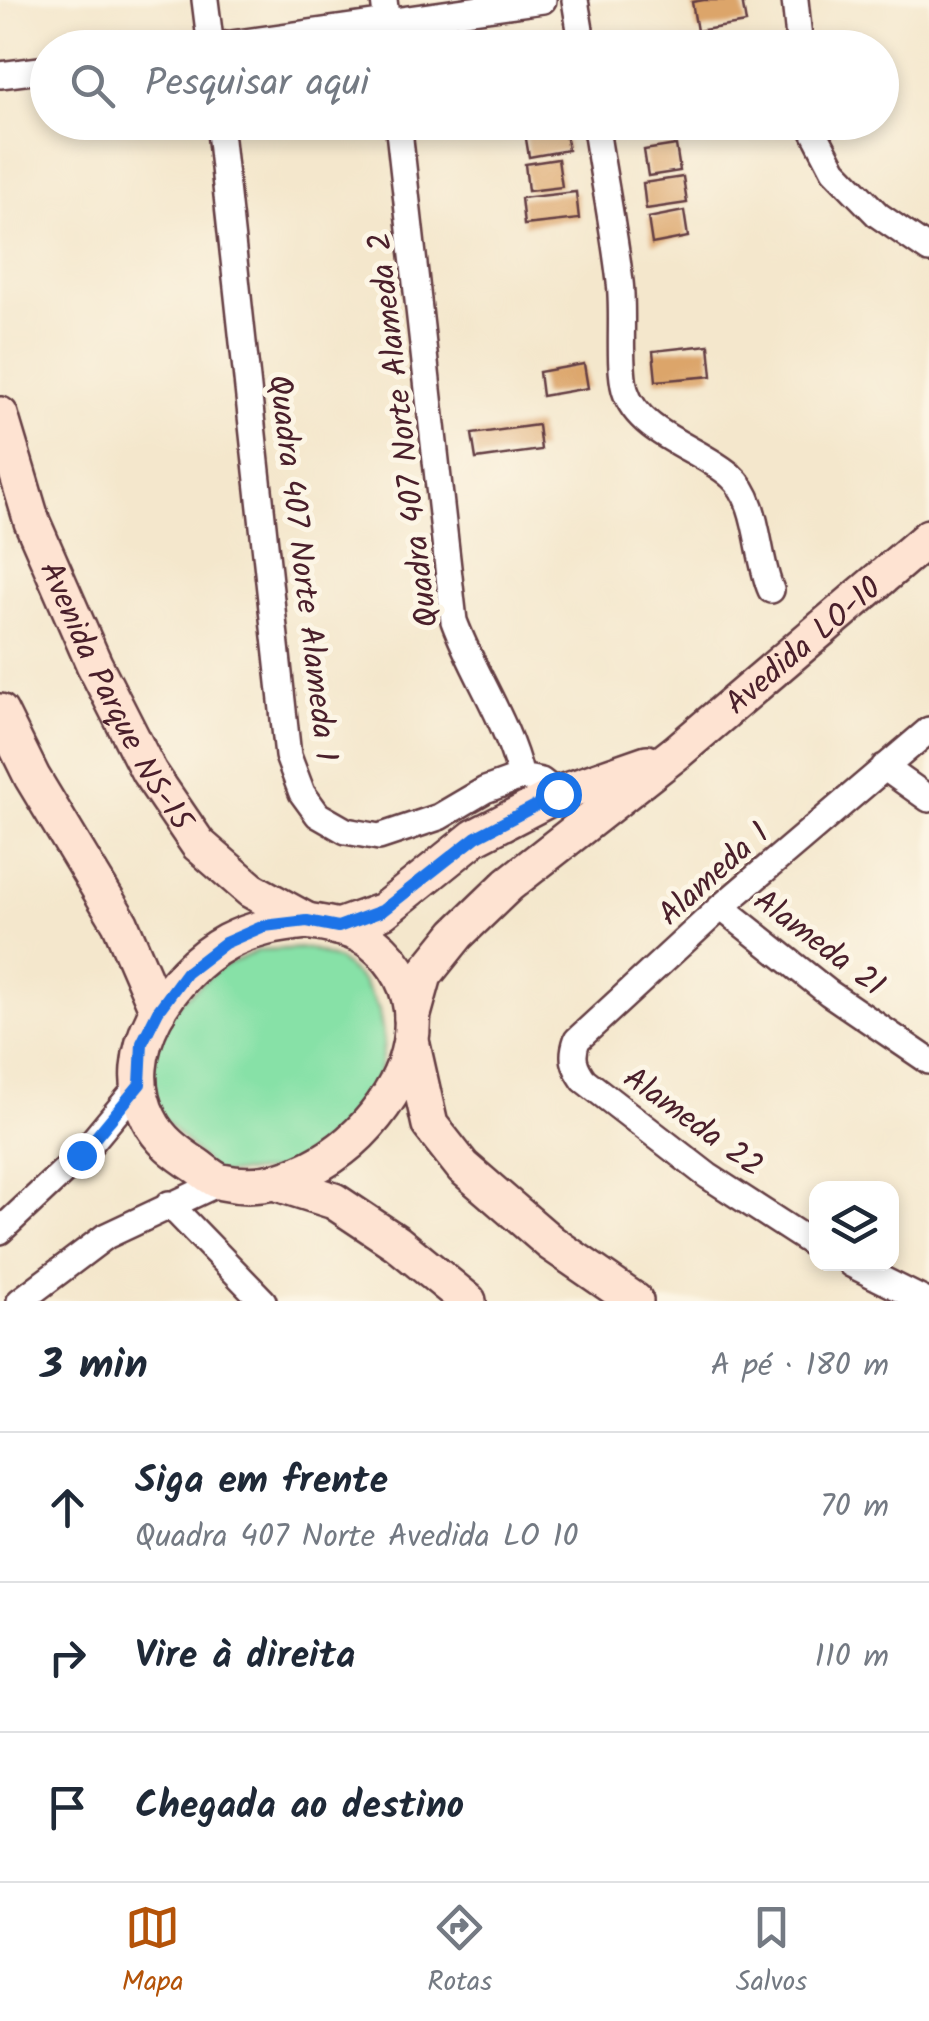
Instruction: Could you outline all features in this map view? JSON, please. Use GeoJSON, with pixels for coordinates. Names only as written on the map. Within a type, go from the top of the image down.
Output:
{"type":"FeatureCollection","features":[{"type":"Feature","properties":{"kind":"main road","name":"Avenida Parque NS-15"},"geometry":{"type":"LineString","coordinates":[[0,415],[32,522],[94,664],[149,772],[198,844],[251,890],[323,924]]}},
{"type":"Feature","properties":{"kind":"main road","name":"Avedida LO-10"},"geometry":{"type":"LineString","coordinates":[[411,1031],[424,975],[456,934],[508,884],[676,752],[929,537]]}},
{"type":"Feature","properties":{"kind":"main road"},"geometry":{"type":"LineString","coordinates":[[0,712],[41,793],[120,924],[158,1011]]}},
{"type":"Feature","properties":{"kind":"main road"},"geometry":{"type":"LineString","coordinates":[[468,1301],[397,1244],[334,1201],[274,1182],[220,1182],[171,1150],[148,1118],[140,1084],[142,1043],[158,1011],[186,973],[225,943],[264,926],[323,924],[382,911],[476,837],[558,794],[676,752]]}},
{"type":"Feature","properties":{"kind":"main road"},"geometry":{"type":"LineString","coordinates":[[323,924],[369,940],[396,966],[410,998],[411,1031],[430,1125],[463,1167],[551,1243],[635,1301]]}},
{"type":"Feature","properties":{"kind":"main road"},"geometry":{"type":"LineString","coordinates":[[274,1182],[311,1169],[377,1114],[400,1080],[411,1031]]}},
{"type":"Feature","properties":{"kind":"street"},"geometry":{"type":"LineString","coordinates":[[204,0],[208,30]]}},
{"type":"Feature","properties":{"kind":"street"},"geometry":{"type":"LineString","coordinates":[[294,30],[386,11],[543,0]]}},
{"type":"Feature","properties":{"kind":"street"},"geometry":{"type":"LineString","coordinates":[[575,0],[579,30]]}},
{"type":"Feature","properties":{"kind":"street"},"geometry":{"type":"LineString","coordinates":[[795,0],[798,30]]}},
{"type":"Feature","properties":{"kind":"street"},"geometry":{"type":"LineString","coordinates":[[0,75],[30,71]]}},
{"type":"Feature","properties":{"kind":"street","name":"Quadra 407 Norte Alameda 1"},"geometry":{"type":"LineString","coordinates":[[222,140],[288,756],[302,793],[318,815],[346,832],[378,837],[440,817],[484,790],[521,776]]}},
{"type":"Feature","properties":{"kind":"street","name":"Quadra 407 Norte Alameda 2"},"geometry":{"type":"LineString","coordinates":[[400,140],[454,621],[468,660],[512,741],[521,776]]}},
{"type":"Feature","properties":{"kind":"street"},"geometry":{"type":"LineString","coordinates":[[597,140],[621,284],[626,390],[638,412],[655,427],[710,460],[742,488],[761,567],[771,590]]}},
{"type":"Feature","properties":{"kind":"street"},"geometry":{"type":"LineString","coordinates":[[818,140],[834,170],[878,215],[929,250]]}},
{"type":"Feature","properties":{"kind":"street","name":"Alameda 1"},"geometry":{"type":"LineString","coordinates":[[584,1080],[574,1066],[577,1040],[721,907],[929,730]]}},
{"type":"Feature","properties":{"kind":"street"},"geometry":{"type":"LineString","coordinates":[[884,767],[929,798]]}},
{"type":"Feature","properties":{"kind":"street"},"geometry":{"type":"LineString","coordinates":[[521,776],[541,782],[558,794]]}},
{"type":"Feature","properties":{"kind":"street","name":"Alameda 21"},"geometry":{"type":"LineString","coordinates":[[721,907],[828,993],[929,1061]]}},
{"type":"Feature","properties":{"kind":"street","name":"Alameda 22"},"geometry":{"type":"LineString","coordinates":[[584,1080],[708,1176],[809,1241]]}},
{"type":"Feature","properties":{"kind":"street"},"geometry":{"type":"LineString","coordinates":[[0,1231],[81,1155],[140,1084]]}},
{"type":"Feature","properties":{"kind":"street"},"geometry":{"type":"LineString","coordinates":[[20,1301],[96,1241],[220,1182]]}},
{"type":"Feature","properties":{"kind":"street"},"geometry":{"type":"LineString","coordinates":[[169,1204],[263,1301]]}},
{"type":"Feature","properties":{"kind":"street"},"geometry":{"type":"LineString","coordinates":[[864,1271],[925,1301]]}},
{"type":"Feature","properties":{"kind":"green space"},"geometry":{"type":"Polygon","coordinates":[[[308,948],[339,960],[363,982],[379,1010],[384,1043],[379,1075],[363,1104],[340,1130],[284,1170],[217,1174],[150,1105],[156,1038],[180,1002],[220,968],[259,950],[308,948]]]}},
{"type":"Feature","properties":{"kind":"building"},"geometry":{"type":"Polygon","coordinates":[[[742,0],[746,23],[697,30],[692,2],[742,0]]]}},
{"type":"Feature","properties":{"kind":"building"},"geometry":{"type":"Polygon","coordinates":[[[526,140],[566,140],[568,150],[529,157],[526,140]]]}},
{"type":"Feature","properties":{"kind":"building"},"geometry":{"type":"Polygon","coordinates":[[[676,145],[680,171],[648,176],[644,150],[676,145]]]}},
{"type":"Feature","properties":{"kind":"building"},"geometry":{"type":"Polygon","coordinates":[[[558,159],[562,187],[528,191],[525,164],[558,159]]]}},
{"type":"Feature","properties":{"kind":"building"},"geometry":{"type":"Polygon","coordinates":[[[683,177],[687,203],[646,209],[643,183],[683,177]]]}},
{"type":"Feature","properties":{"kind":"building"},"geometry":{"type":"Polygon","coordinates":[[[576,192],[579,219],[524,225],[521,198],[576,192]]]}},
{"type":"Feature","properties":{"kind":"building"},"geometry":{"type":"Polygon","coordinates":[[[684,211],[688,237],[652,244],[648,218],[684,211]]]}},
{"type":"Feature","properties":{"kind":"building"},"geometry":{"type":"Polygon","coordinates":[[[709,345],[712,376],[656,381],[653,351],[709,345]]]}},
{"type":"Feature","properties":{"kind":"building"},"geometry":{"type":"Polygon","coordinates":[[[584,364],[588,388],[542,396],[539,372],[584,364]]]}},
{"type":"Feature","properties":{"kind":"building"},"geometry":{"type":"Polygon","coordinates":[[[538,425],[541,450],[476,459],[472,434],[538,425]]]}},
{"type":"Feature","properties":{"kind":"route"},"geometry":{"type":"LineString","coordinates":[[81,1155],[140,1084],[142,1043],[158,1011],[186,973],[225,943],[264,926],[307,921],[338,927],[382,911],[476,837],[558,794]]}}]}
